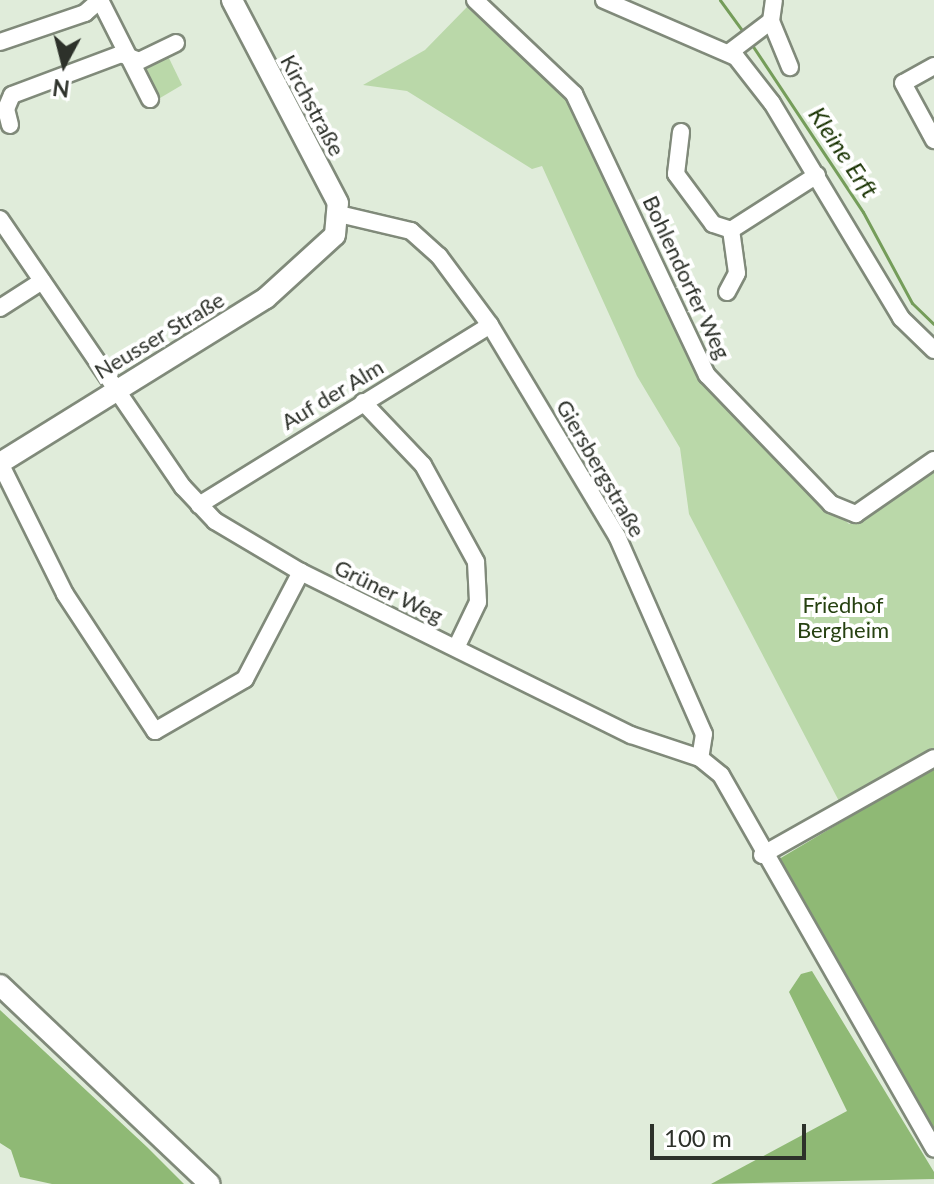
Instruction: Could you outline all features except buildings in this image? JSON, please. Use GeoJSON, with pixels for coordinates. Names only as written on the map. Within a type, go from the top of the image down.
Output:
{"type":"FeatureCollection","features":[{"type":"Feature","properties":{"kind":"main road","name":"Kirchstraße"},"geometry":{"type":"LineString","coordinates":[[232,0],[339,214]]}},
{"type":"Feature","properties":{"kind":"main road","name":"Neusser Straße"},"geometry":{"type":"LineString","coordinates":[[0,463],[113,389],[266,298],[335,235],[339,214]]}},
{"type":"Feature","properties":{"kind":"main road"},"geometry":{"type":"LineString","coordinates":[[0,985],[210,1184]]}},
{"type":"Feature","properties":{"kind":"street"},"geometry":{"type":"LineString","coordinates":[[0,42],[85,13],[100,0],[150,99]]}},
{"type":"Feature","properties":{"kind":"street","name":"Bohlendorfer Weg"},"geometry":{"type":"LineString","coordinates":[[475,0],[574,94],[707,375],[809,482],[831,504],[856,514],[934,460]]}},
{"type":"Feature","properties":{"kind":"street"},"geometry":{"type":"LineString","coordinates":[[734,49],[765,25],[774,0]]}},
{"type":"Feature","properties":{"kind":"street"},"geometry":{"type":"LineString","coordinates":[[611,1],[734,49],[817,175],[901,318],[934,350]]}},
{"type":"Feature","properties":{"kind":"street"},"geometry":{"type":"LineString","coordinates":[[765,25],[790,67]]}},
{"type":"Feature","properties":{"kind":"street"},"geometry":{"type":"LineString","coordinates":[[10,125],[6,109],[12,95],[121,54],[131,59],[176,43]]}},
{"type":"Feature","properties":{"kind":"street"},"geometry":{"type":"LineString","coordinates":[[934,66],[903,83],[934,140]]}},
{"type":"Feature","properties":{"kind":"street"},"geometry":{"type":"LineString","coordinates":[[681,132],[676,174],[713,224],[731,230]]}},
{"type":"Feature","properties":{"kind":"street"},"geometry":{"type":"LineString","coordinates":[[731,230],[817,175]]}},
{"type":"Feature","properties":{"kind":"street","name":"Giersbergstraße"},"geometry":{"type":"LineString","coordinates":[[339,214],[411,231],[439,256],[490,325],[617,536],[704,734],[700,758]]}},
{"type":"Feature","properties":{"kind":"street","name":"Grüner Weg"},"geometry":{"type":"LineString","coordinates":[[0,219],[113,389],[199,505],[239,538],[301,572],[676,755],[700,758]]}},
{"type":"Feature","properties":{"kind":"street"},"geometry":{"type":"LineString","coordinates":[[727,292],[737,273],[731,230]]}},
{"type":"Feature","properties":{"kind":"street"},"geometry":{"type":"LineString","coordinates":[[0,308],[42,281]]}},
{"type":"Feature","properties":{"kind":"street","name":"Auf der Alm"},"geometry":{"type":"LineString","coordinates":[[199,505],[490,325]]}},
{"type":"Feature","properties":{"kind":"street"},"geometry":{"type":"LineString","coordinates":[[363,402],[423,465],[476,562],[478,602],[456,648]]}},
{"type":"Feature","properties":{"kind":"street"},"geometry":{"type":"LineString","coordinates":[[0,463],[65,594],[155,731],[245,679],[301,572]]}},
{"type":"Feature","properties":{"kind":"street"},"geometry":{"type":"LineString","coordinates":[[700,758],[721,775],[762,855],[934,1149]]}},
{"type":"Feature","properties":{"kind":"street"},"geometry":{"type":"LineString","coordinates":[[762,855],[934,758]]}},
{"type":"Feature","properties":{"kind":"green space","name":"Friedhof Bergheim"},"geometry":{"type":"Polygon","coordinates":[[[467,7],[579,112],[699,371],[849,524],[934,470],[934,753],[841,805],[689,514],[680,448],[637,376],[542,166],[532,169],[407,91],[363,85],[425,50],[467,7]]]}},
{"type":"Feature","properties":{"kind":"green space"},"geometry":{"type":"Polygon","coordinates":[[[166,52],[182,85],[155,101],[140,65],[166,52]]]}},
{"type":"Feature","properties":{"kind":"green space"},"geometry":{"type":"Polygon","coordinates":[[[934,767],[934,1129],[774,862],[934,767]]]}},
{"type":"Feature","properties":{"kind":"green space"},"geometry":{"type":"Polygon","coordinates":[[[812,971],[934,1172],[934,1179],[711,1184],[847,1111],[789,992],[801,974],[812,971]]]}},
{"type":"Feature","properties":{"kind":"green space"},"geometry":{"type":"Polygon","coordinates":[[[0,1010],[184,1184],[52,1184],[20,1177],[11,1150],[0,1143],[0,1010]]]}},
{"type":"Feature","properties":{"kind":"waterway","name":"Kleine Erft"},"geometry":{"type":"LineString","coordinates":[[720,0],[744,33]]}},
{"type":"Feature","properties":{"kind":"waterway","name":"Kleine Erft"},"geometry":{"type":"LineString","coordinates":[[750,42],[863,212],[912,303],[934,324]]}}]}
